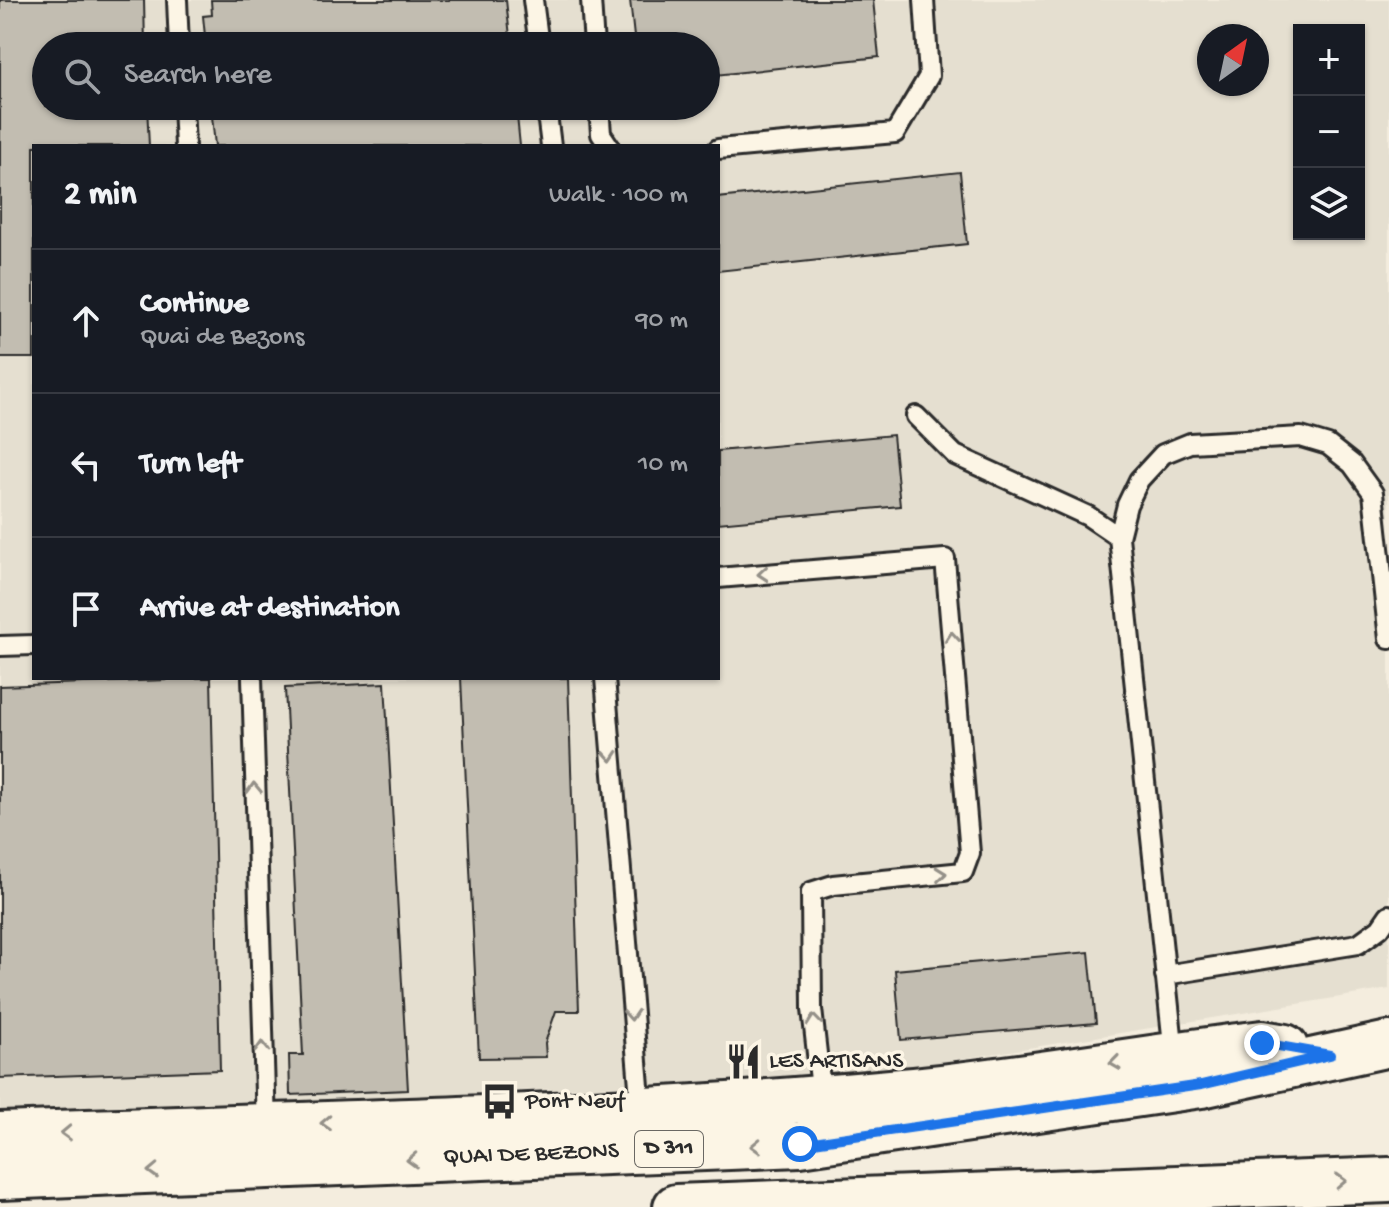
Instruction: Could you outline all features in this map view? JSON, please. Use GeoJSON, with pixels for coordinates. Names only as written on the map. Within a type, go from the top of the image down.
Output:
{"type":"FeatureCollection","features":[{"type":"Feature","properties":{"kind":"main road","name":"D 311"},"geometry":{"type":"LineString","coordinates":[[0,1135],[641,1111],[822,1098],[907,1091],[1262,1043],[1330,1055]]}},
{"type":"Feature","properties":{"kind":"main road","name":"QUAI DE BEZONS"},"geometry":{"type":"LineString","coordinates":[[0,1177],[800,1144],[1201,1085],[1389,1044]]}},
{"type":"Feature","properties":{"kind":"main road"},"geometry":{"type":"LineString","coordinates":[[676,1207],[1389,1180]]}},
{"type":"Feature","properties":{"kind":"lane"},"geometry":{"type":"LineString","coordinates":[[177,0],[178,32]]}},
{"type":"Feature","properties":{"kind":"lane"},"geometry":{"type":"LineString","coordinates":[[533,0],[537,32]]}},
{"type":"Feature","properties":{"kind":"lane"},"geometry":{"type":"LineString","coordinates":[[591,0],[593,32]]}},
{"type":"Feature","properties":{"kind":"lane"},"geometry":{"type":"LineString","coordinates":[[720,149],[895,133],[929,76],[924,0]]}},
{"type":"Feature","properties":{"kind":"lane"},"geometry":{"type":"LineString","coordinates":[[184,120],[185,144]]}},
{"type":"Feature","properties":{"kind":"lane"},"geometry":{"type":"LineString","coordinates":[[548,120],[551,144]]}},
{"type":"Feature","properties":{"kind":"lane"},"geometry":{"type":"LineString","coordinates":[[600,120],[601,134],[608,144]]}},
{"type":"Feature","properties":{"kind":"lane"},"geometry":{"type":"LineString","coordinates":[[916,416],[955,455],[1088,516],[1119,537]]}},
{"type":"Feature","properties":{"kind":"lane"},"geometry":{"type":"LineString","coordinates":[[1174,1054],[1119,537],[1127,505],[1139,480],[1163,454],[1190,443],[1301,437],[1328,445],[1352,464],[1373,493],[1389,639]]}},
{"type":"Feature","properties":{"kind":"lane"},"geometry":{"type":"LineString","coordinates":[[720,578],[945,559],[970,853],[963,872],[833,885],[811,892],[812,1009],[822,1098]]}},
{"type":"Feature","properties":{"kind":"lane"},"geometry":{"type":"LineString","coordinates":[[0,646],[32,645]]}},
{"type":"Feature","properties":{"kind":"lane"},"geometry":{"type":"LineString","coordinates":[[252,680],[266,1125]]}},
{"type":"Feature","properties":{"kind":"lane"},"geometry":{"type":"LineString","coordinates":[[605,680],[641,1111]]}},
{"type":"Feature","properties":{"kind":"lane"},"geometry":{"type":"LineString","coordinates":[[1165,975],[1358,944],[1380,928],[1389,915]]}},
{"type":"Feature","properties":{"kind":"shaded area"},"geometry":{"type":"Polygon","coordinates":[[[0,0],[1389,0],[1389,989],[876,1073],[0,1117],[0,0]]]}},
{"type":"Feature","properties":{"kind":"building"},"geometry":{"type":"Polygon","coordinates":[[[0,0],[144,0],[145,32],[32,32],[32,120],[148,120],[149,144],[32,144],[32,358],[0,358],[0,0]]]}},
{"type":"Feature","properties":{"kind":"building"},"geometry":{"type":"Polygon","coordinates":[[[211,0],[506,0],[509,32],[205,32],[203,16],[212,15],[211,0]]]}},
{"type":"Feature","properties":{"kind":"building"},"geometry":{"type":"Polygon","coordinates":[[[630,0],[873,0],[879,57],[720,74],[720,32],[633,32],[630,0]]]}},
{"type":"Feature","properties":{"kind":"building"},"geometry":{"type":"Polygon","coordinates":[[[212,120],[517,120],[520,144],[215,144],[212,120]]]}},
{"type":"Feature","properties":{"kind":"building"},"geometry":{"type":"Polygon","coordinates":[[[960,172],[967,244],[720,271],[720,198],[960,172]]]}},
{"type":"Feature","properties":{"kind":"building"},"geometry":{"type":"Polygon","coordinates":[[[893,435],[900,506],[720,523],[720,451],[893,435]]]}},
{"type":"Feature","properties":{"kind":"building"},"geometry":{"type":"Polygon","coordinates":[[[211,680],[220,1070],[0,1078],[0,686],[211,680]]]}},
{"type":"Feature","properties":{"kind":"building"},"geometry":{"type":"Polygon","coordinates":[[[461,680],[568,680],[579,1011],[556,1011],[545,1043],[546,1057],[479,1058],[461,680]]]}},
{"type":"Feature","properties":{"kind":"building"},"geometry":{"type":"Polygon","coordinates":[[[385,683],[408,1090],[290,1095],[289,1055],[303,1055],[285,688],[385,683]]]}},
{"type":"Feature","properties":{"kind":"building"},"geometry":{"type":"Polygon","coordinates":[[[1089,952],[1096,1023],[901,1040],[895,970],[1089,952]]]}},
{"type":"Feature","properties":{"kind":"place","name":"LES ARTISANS"},"geometry":{"type":"Point","coordinates":[743,1062]}},
{"type":"Feature","properties":{"kind":"place","name":"Pont Neuf"},"geometry":{"type":"Point","coordinates":[499,1102]}},
{"type":"Feature","properties":{"kind":"route"},"geometry":{"type":"LineString","coordinates":[[800,1144],[1201,1085],[1330,1055],[1262,1043]]}}]}
